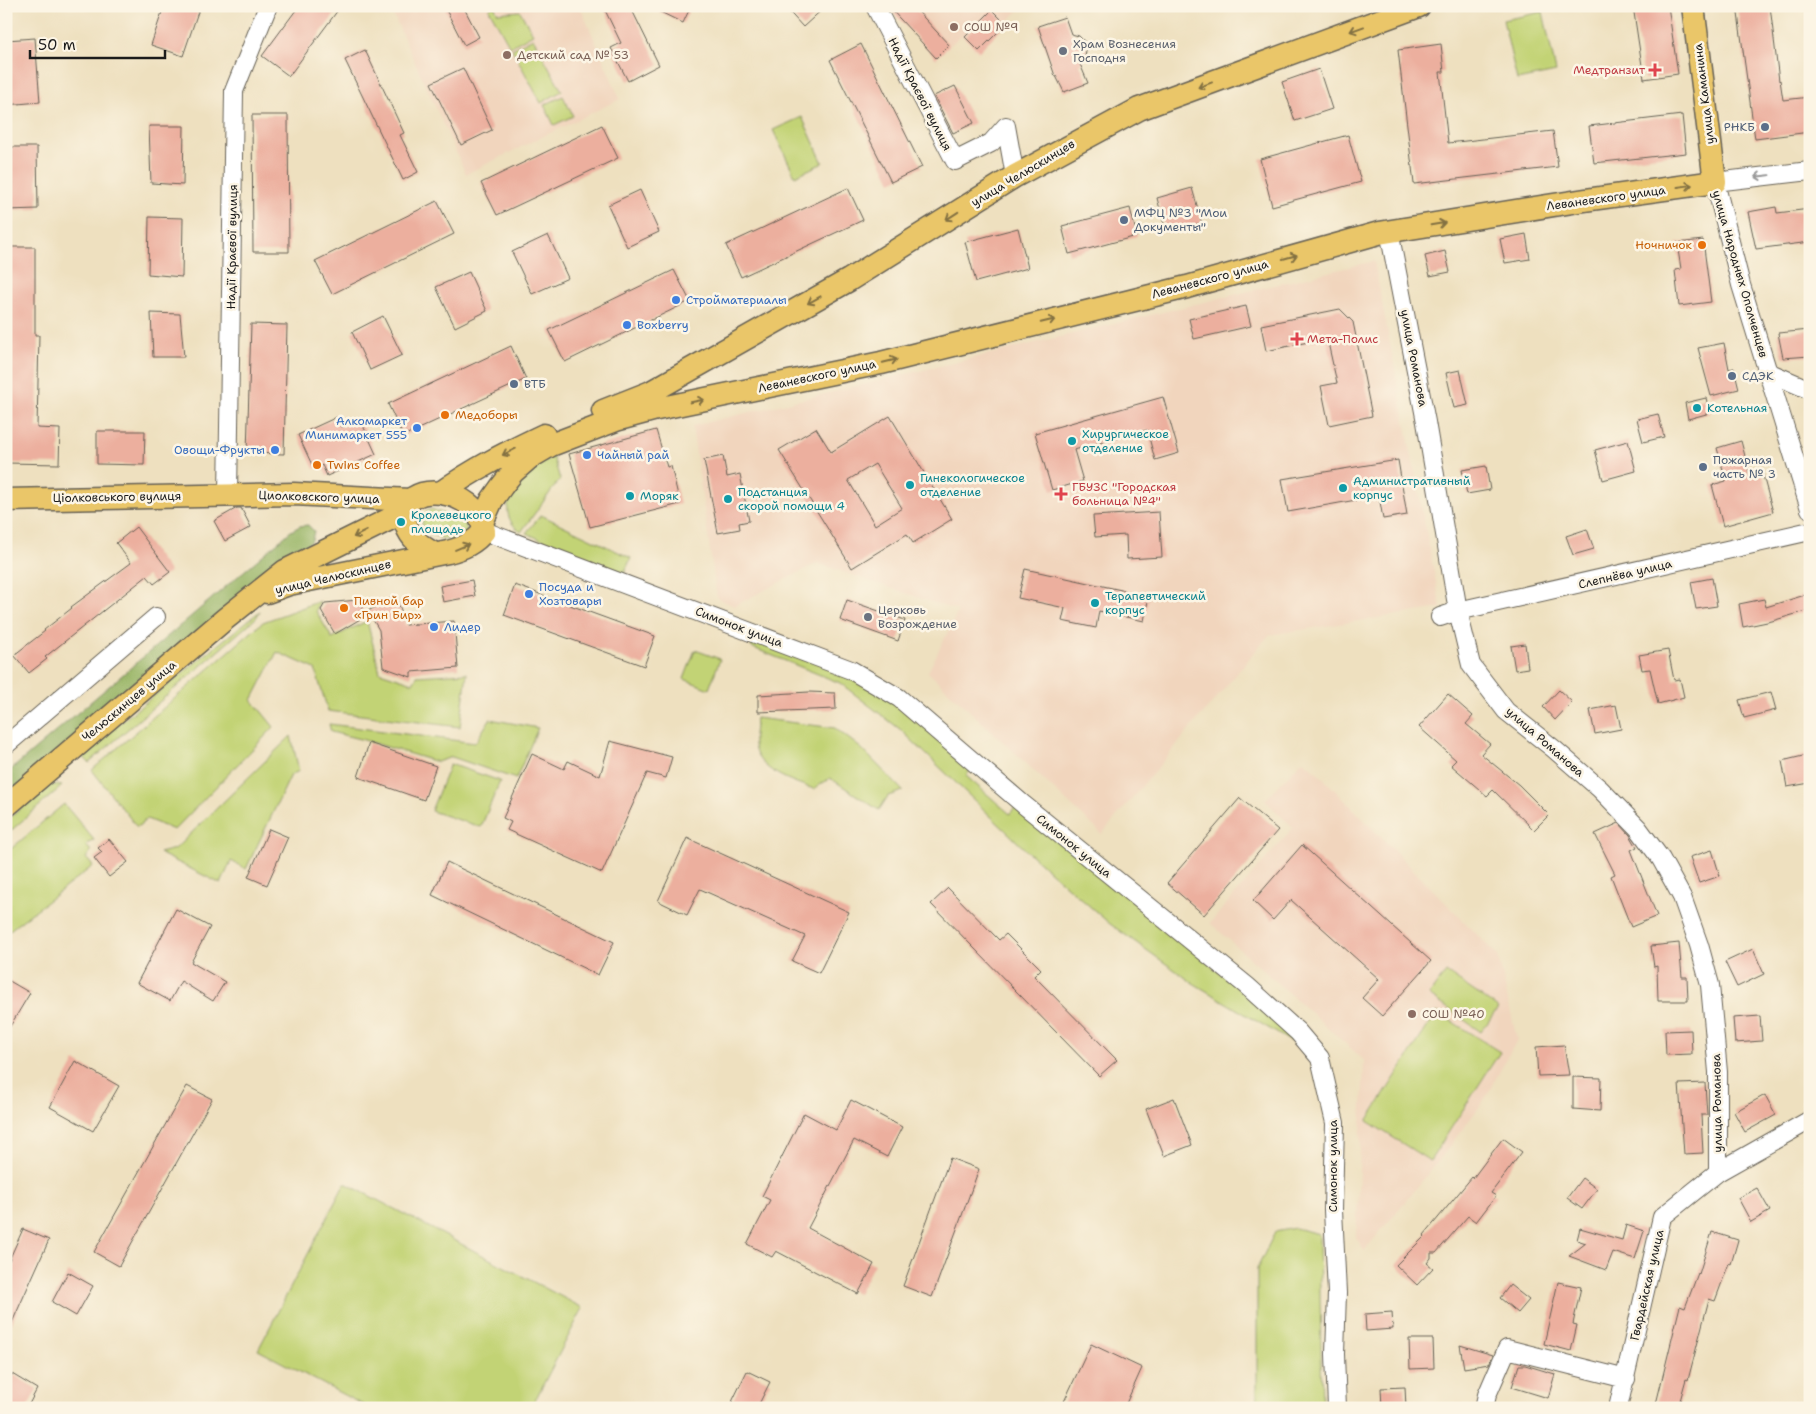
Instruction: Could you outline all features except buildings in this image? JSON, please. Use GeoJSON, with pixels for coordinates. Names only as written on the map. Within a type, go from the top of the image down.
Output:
{"type":"FeatureCollection","features":[{"type":"Feature","properties":{"kind":"main road","name":"улица Каманина"},"geometry":{"type":"LineString","coordinates":[[1693,6],[1715,182]]}},
{"type":"Feature","properties":{"kind":"main road","name":"улица Челюскинцев"},"geometry":{"type":"LineString","coordinates":[[654,400],[1015,176],[1139,109],[1412,8]]}},
{"type":"Feature","properties":{"kind":"main road","name":"Леваневского улица"},"geometry":{"type":"LineString","coordinates":[[484,525],[492,500],[513,472],[528,458],[551,445],[616,420],[654,400],[881,363],[1188,287],[1370,235],[1584,200],[1715,182]]}},
{"type":"Feature","properties":{"kind":"main road"},"geometry":{"type":"LineString","coordinates":[[442,492],[465,475],[489,461],[579,420],[654,400]]}},
{"type":"Feature","properties":{"kind":"main road"},"geometry":{"type":"LineString","coordinates":[[442,492],[462,499],[474,508],[484,525],[478,538],[460,549],[435,554],[422,547],[407,528],[407,506],[424,493],[442,492]]}},
{"type":"Feature","properties":{"kind":"main road","name":"Циолковского улица"},"geometry":{"type":"LineString","coordinates":[[228,495],[294,494],[407,506]]}},
{"type":"Feature","properties":{"kind":"main road","name":"Ціолковського вулиця"},"geometry":{"type":"LineString","coordinates":[[6,500],[228,495]]}},
{"type":"Feature","properties":{"kind":"main road","name":"улица Челюскинцев"},"geometry":{"type":"LineString","coordinates":[[254,597],[285,570],[407,506]]}},
{"type":"Feature","properties":{"kind":"main road","name":"улица Челюскинцев"},"geometry":{"type":"LineString","coordinates":[[254,597],[288,584],[435,554]]}},
{"type":"Feature","properties":{"kind":"main road","name":"Челюскинцев улица"},"geometry":{"type":"LineString","coordinates":[[6,806],[225,619],[254,597]]}},
{"type":"Feature","properties":{"kind":"street","name":"Надії Краєвої вулиця"},"geometry":{"type":"LineString","coordinates":[[228,495],[234,90],[268,6]]}},
{"type":"Feature","properties":{"kind":"street","name":"Надії Краєвої вулиця"},"geometry":{"type":"LineString","coordinates":[[875,6],[955,161],[991,143],[1006,126],[1015,176]]}},
{"type":"Feature","properties":{"kind":"street","name":"Леваневского улица"},"geometry":{"type":"LineString","coordinates":[[1715,182],[1810,171]]}},
{"type":"Feature","properties":{"kind":"street","name":"улица Народных Ополченцев"},"geometry":{"type":"LineString","coordinates":[[1715,182],[1739,276],[1810,509]]}},
{"type":"Feature","properties":{"kind":"street","name":"улица Романова"},"geometry":{"type":"LineString","coordinates":[[1390,231],[1426,422],[1458,612],[1471,665],[1506,711],[1600,789],[1638,828],[1661,859],[1682,897],[1699,945],[1710,985],[1718,1072],[1718,1172]]}},
{"type":"Feature","properties":{"kind":"street"},"geometry":{"type":"LineString","coordinates":[[1768,372],[1810,390]]}},
{"type":"Feature","properties":{"kind":"street","name":"Симонок улица"},"geometry":{"type":"LineString","coordinates":[[484,525],[851,670],[899,698],[1024,805],[1247,986],[1298,1032],[1320,1058],[1335,1123],[1333,1210],[1337,1293],[1336,1408]]}},
{"type":"Feature","properties":{"kind":"street","name":"Слепнёва улица"},"geometry":{"type":"LineString","coordinates":[[1440,617],[1810,531]]}},
{"type":"Feature","properties":{"kind":"street"},"geometry":{"type":"LineString","coordinates":[[6,745],[156,618]]}},
{"type":"Feature","properties":{"kind":"street","name":"Гвардейская улица"},"geometry":{"type":"LineString","coordinates":[[1618,1408],[1662,1217],[1718,1172],[1810,1120]]}},
{"type":"Feature","properties":{"kind":"street"},"geometry":{"type":"LineString","coordinates":[[1484,1408],[1506,1349],[1626,1379]]}},
{"type":"Feature","properties":{"kind":"shaded area","name":"Детский сад № 53"},"geometry":{"type":"Polygon","coordinates":[[[404,6],[580,6],[620,99],[466,174],[392,12],[404,6]]]}},
{"type":"Feature","properties":{"kind":"shaded area","name":"СОШ №9"},"geometry":{"type":"Polygon","coordinates":[[[886,6],[1023,6],[978,52],[961,35],[936,59],[886,6]]]}},
{"type":"Feature","properties":{"kind":"shaded area","name":"ГБУЗС \"Городская больница №4\""},"geometry":{"type":"Polygon","coordinates":[[[1374,261],[1441,608],[1269,635],[1102,834],[928,672],[958,611],[817,563],[734,606],[717,598],[692,426],[1374,261]]]}},
{"type":"Feature","properties":{"kind":"shaded area","name":"СОШ №40"},"geometry":{"type":"Polygon","coordinates":[[[1303,760],[1498,956],[1517,1040],[1483,1102],[1437,1163],[1364,1251],[1356,1237],[1364,1060],[1210,923],[1293,828],[1265,800],[1303,760]]]}},
{"type":"Feature","properties":{"kind":"green space"},"geometry":{"type":"Polygon","coordinates":[[[494,6],[498,13],[520,11],[533,34],[510,47],[489,9],[494,6]]]}},
{"type":"Feature","properties":{"kind":"green space"},"geometry":{"type":"Polygon","coordinates":[[[1543,12],[1556,72],[1517,80],[1503,20],[1543,12]]]}},
{"type":"Feature","properties":{"kind":"green space"},"geometry":{"type":"Polygon","coordinates":[[[533,38],[562,91],[541,103],[512,49],[533,38]]]}},
{"type":"Feature","properties":{"kind":"green space"},"geometry":{"type":"Polygon","coordinates":[[[563,96],[573,116],[554,125],[544,105],[563,96]]]}},
{"type":"Feature","properties":{"kind":"green space"},"geometry":{"type":"Polygon","coordinates":[[[802,117],[823,163],[795,176],[773,130],[802,117]]]}},
{"type":"Feature","properties":{"kind":"green space"},"geometry":{"type":"Polygon","coordinates":[[[553,457],[560,479],[521,532],[512,522],[508,512],[509,500],[514,489],[522,479],[542,462],[553,457]]]}},
{"type":"Feature","properties":{"kind":"green space"},"geometry":{"type":"Polygon","coordinates":[[[432,509],[463,521],[467,528],[466,534],[455,542],[438,537],[427,531],[422,523],[423,517],[426,512],[432,509]]]}},
{"type":"Feature","properties":{"kind":"green space"},"geometry":{"type":"Polygon","coordinates":[[[541,515],[631,558],[623,576],[526,533],[541,515]]]}},
{"type":"Feature","properties":{"kind":"green space"},"geometry":{"type":"Polygon","coordinates":[[[308,525],[314,531],[312,540],[306,546],[6,798],[6,774],[291,531],[300,526],[308,525]]]}},
{"type":"Feature","properties":{"kind":"green space"},"geometry":{"type":"Polygon","coordinates":[[[320,601],[316,611],[332,638],[367,621],[380,672],[413,683],[417,676],[467,673],[460,727],[328,711],[315,669],[277,652],[252,700],[274,727],[174,830],[147,819],[137,827],[92,770],[263,622],[320,601]]]}},
{"type":"Feature","properties":{"kind":"green space"},"geometry":{"type":"Polygon","coordinates":[[[260,611],[256,618],[89,763],[81,754],[260,611]]]}},
{"type":"Feature","properties":{"kind":"green space"},"geometry":{"type":"Polygon","coordinates":[[[753,637],[849,673],[897,701],[974,766],[966,776],[1010,814],[1017,804],[1297,1037],[1290,1041],[1193,983],[1110,924],[1030,854],[901,730],[840,683],[751,647],[753,637]]]}},
{"type":"Feature","properties":{"kind":"green space"},"geometry":{"type":"Polygon","coordinates":[[[695,650],[720,659],[709,689],[684,679],[695,650]]]}},
{"type":"Feature","properties":{"kind":"green space"},"geometry":{"type":"Polygon","coordinates":[[[756,718],[835,728],[862,749],[903,791],[888,796],[879,810],[830,778],[814,789],[786,779],[768,768],[756,754],[754,732],[756,718]]]}},
{"type":"Feature","properties":{"kind":"green space"},"geometry":{"type":"Polygon","coordinates":[[[490,719],[538,728],[516,779],[452,757],[437,762],[331,732],[329,724],[475,743],[490,719]]]}},
{"type":"Feature","properties":{"kind":"green space"},"geometry":{"type":"Polygon","coordinates":[[[291,736],[299,771],[291,775],[246,869],[231,861],[221,884],[159,853],[175,849],[291,736]]]}},
{"type":"Feature","properties":{"kind":"green space"},"geometry":{"type":"Polygon","coordinates":[[[450,764],[500,781],[481,827],[431,811],[450,764]]]}},
{"type":"Feature","properties":{"kind":"green space"},"geometry":{"type":"Polygon","coordinates":[[[49,784],[62,786],[6,835],[6,821],[49,784]]]}},
{"type":"Feature","properties":{"kind":"green space"},"geometry":{"type":"Polygon","coordinates":[[[64,804],[94,840],[86,845],[91,851],[86,858],[93,866],[6,933],[6,853],[64,804]]]}},
{"type":"Feature","properties":{"kind":"green space"},"geometry":{"type":"Polygon","coordinates":[[[1446,972],[1498,1008],[1481,1032],[1429,995],[1446,972]]]}},
{"type":"Feature","properties":{"kind":"green space"},"geometry":{"type":"Polygon","coordinates":[[[1437,1012],[1500,1052],[1430,1161],[1367,1121],[1437,1012]]]}},
{"type":"Feature","properties":{"kind":"green space"},"geometry":{"type":"Polygon","coordinates":[[[345,1183],[583,1308],[531,1408],[369,1408],[258,1350],[345,1183]]]}},
{"type":"Feature","properties":{"kind":"green space"},"geometry":{"type":"Polygon","coordinates":[[[1295,1228],[1319,1234],[1322,1408],[1257,1408],[1257,1269],[1275,1232],[1295,1228]]]}},
{"type":"Feature","properties":{"kind":"place","name":"СОШ №9"},"geometry":{"type":"Point","coordinates":[954,27]}},
{"type":"Feature","properties":{"kind":"place","name":"Храм Вознесения Господня"},"geometry":{"type":"Point","coordinates":[1063,51]}},
{"type":"Feature","properties":{"kind":"place","name":"Детский сад № 53"},"geometry":{"type":"Point","coordinates":[507,55]}},
{"type":"Feature","properties":{"kind":"place","name":"Медтранзит"},"geometry":{"type":"Point","coordinates":[1655,70]}},
{"type":"Feature","properties":{"kind":"place","name":"РНКБ"},"geometry":{"type":"Point","coordinates":[1765,127]}},
{"type":"Feature","properties":{"kind":"place","name":"МФЦ №3 \"Мои Документы\""},"geometry":{"type":"Point","coordinates":[1124,220]}},
{"type":"Feature","properties":{"kind":"place","name":"Ночничок"},"geometry":{"type":"Point","coordinates":[1702,245]}},
{"type":"Feature","properties":{"kind":"place","name":"Стройматериалы"},"geometry":{"type":"Point","coordinates":[676,300]}},
{"type":"Feature","properties":{"kind":"place","name":"Boxberry"},"geometry":{"type":"Point","coordinates":[627,325]}},
{"type":"Feature","properties":{"kind":"place","name":"Мета-Полис"},"geometry":{"type":"Point","coordinates":[1297,339]}},
{"type":"Feature","properties":{"kind":"place","name":"СДЭК"},"geometry":{"type":"Point","coordinates":[1732,376]}},
{"type":"Feature","properties":{"kind":"place","name":"ВТБ"},"geometry":{"type":"Point","coordinates":[514,384]}},
{"type":"Feature","properties":{"kind":"place","name":"Котельная"},"geometry":{"type":"Point","coordinates":[1697,408]}},
{"type":"Feature","properties":{"kind":"place","name":"Медоборы"},"geometry":{"type":"Point","coordinates":[445,415]}},
{"type":"Feature","properties":{"kind":"place","name":"Алкомаркет Минимаркет 555"},"geometry":{"type":"Point","coordinates":[417,428]}},
{"type":"Feature","properties":{"kind":"place","name":"Хирургическое отделение"},"geometry":{"type":"Point","coordinates":[1072,441]}},
{"type":"Feature","properties":{"kind":"place","name":"Овощи-Фрукты"},"geometry":{"type":"Point","coordinates":[275,450]}},
{"type":"Feature","properties":{"kind":"place","name":"Чайный рай"},"geometry":{"type":"Point","coordinates":[587,455]}},
{"type":"Feature","properties":{"kind":"place","name":"Twins Coffee"},"geometry":{"type":"Point","coordinates":[317,465]}},
{"type":"Feature","properties":{"kind":"place","name":"Пожарная часть № 3"},"geometry":{"type":"Point","coordinates":[1703,467]}},
{"type":"Feature","properties":{"kind":"place","name":"Гинекологическое отделение"},"geometry":{"type":"Point","coordinates":[910,485]}},
{"type":"Feature","properties":{"kind":"place","name":"Административный корпус"},"geometry":{"type":"Point","coordinates":[1343,488]}},
{"type":"Feature","properties":{"kind":"place","name":"ГБУЗС \"Городская больница №4\""},"geometry":{"type":"Point","coordinates":[1061,494]}},
{"type":"Feature","properties":{"kind":"place","name":"Моряк"},"geometry":{"type":"Point","coordinates":[630,496]}},
{"type":"Feature","properties":{"kind":"place","name":"Подстанция скорой помощи 4"},"geometry":{"type":"Point","coordinates":[728,499]}},
{"type":"Feature","properties":{"kind":"place","name":"Кролевецкого площадь"},"geometry":{"type":"Point","coordinates":[401,522]}},
{"type":"Feature","properties":{"kind":"place","name":"Посуда и Хозтовары"},"geometry":{"type":"Point","coordinates":[529,594]}},
{"type":"Feature","properties":{"kind":"place","name":"Терапевтический корпус"},"geometry":{"type":"Point","coordinates":[1095,603]}},
{"type":"Feature","properties":{"kind":"place","name":"Пивной бар «Грин Бир»"},"geometry":{"type":"Point","coordinates":[344,608]}},
{"type":"Feature","properties":{"kind":"place","name":"Церковь Возрождение"},"geometry":{"type":"Point","coordinates":[868,617]}},
{"type":"Feature","properties":{"kind":"place","name":"Лидер"},"geometry":{"type":"Point","coordinates":[434,627]}},
{"type":"Feature","properties":{"kind":"place","name":"СОШ №40"},"geometry":{"type":"Point","coordinates":[1412,1014]}}]}
